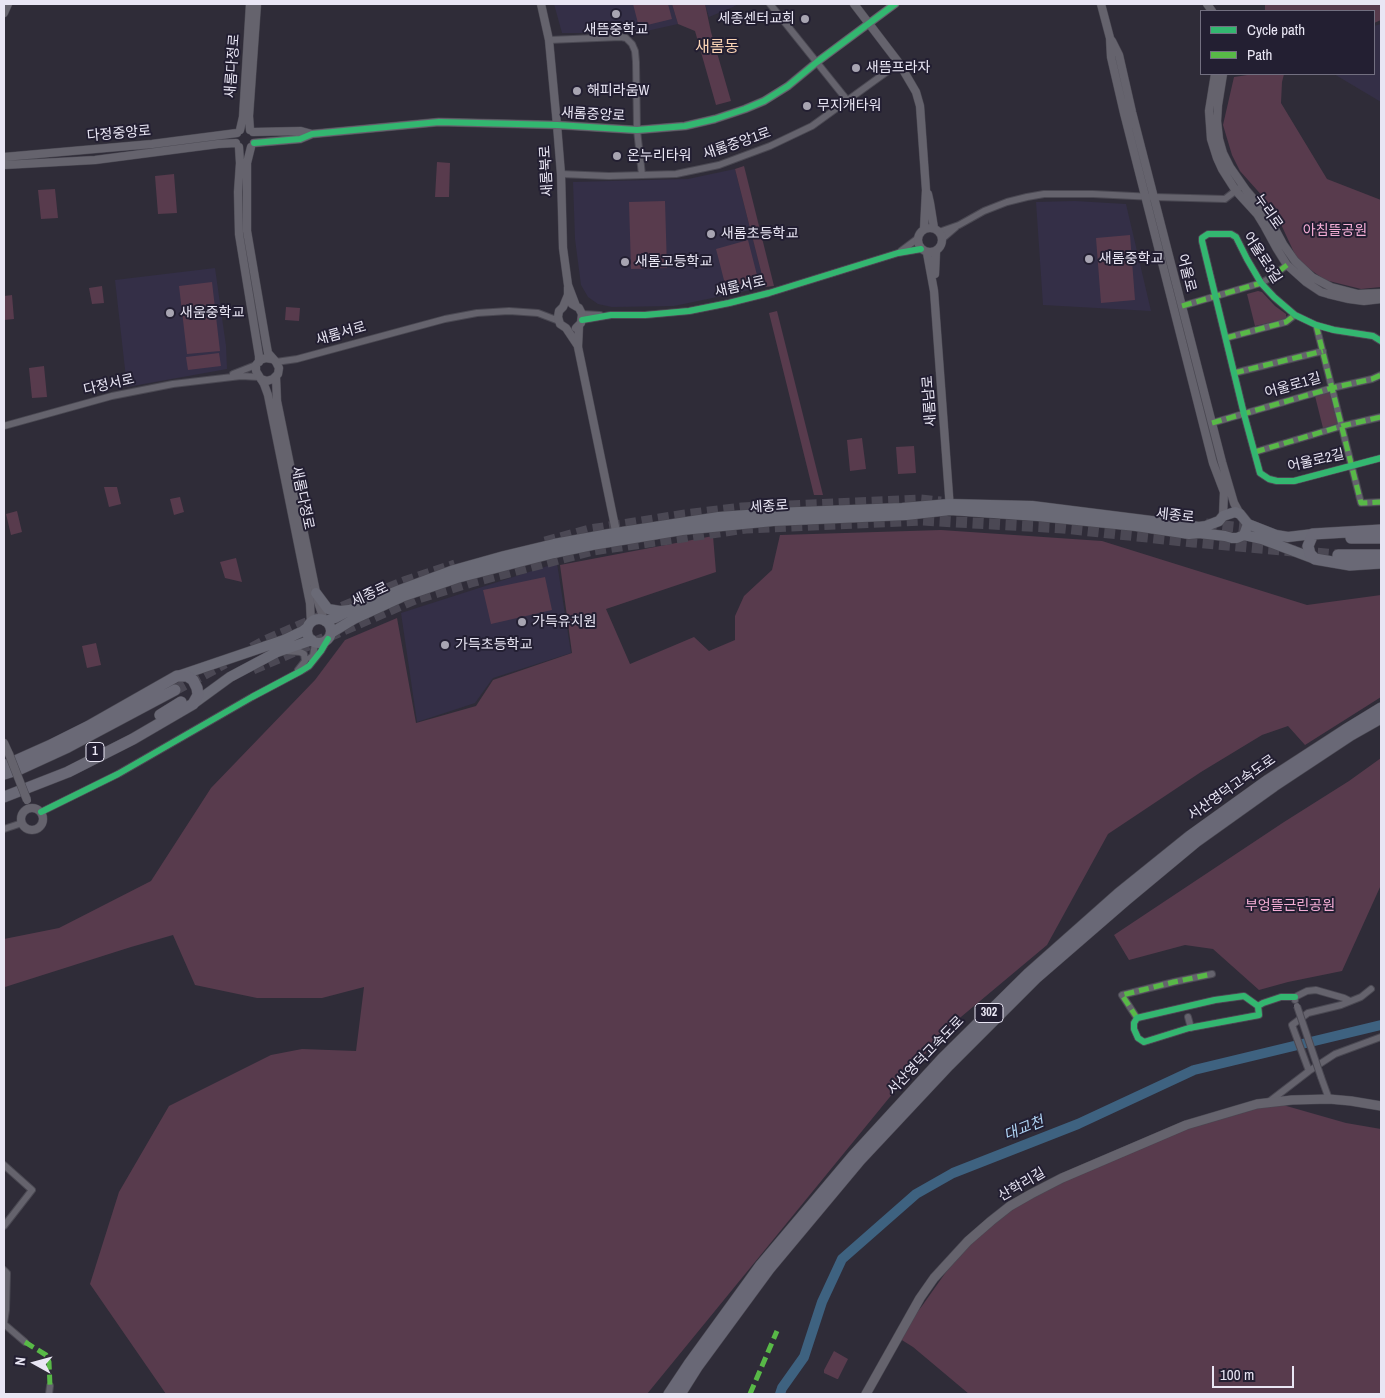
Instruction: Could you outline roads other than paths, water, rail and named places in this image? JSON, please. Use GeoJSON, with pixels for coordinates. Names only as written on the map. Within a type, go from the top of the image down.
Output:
{"type":"FeatureCollection","features":[{"type":"Feature","properties":{"kind":"highway"},"geometry":{"type":"LineString","coordinates":[[1381,530],[1313,534],[1308,546],[1310,554],[1314,558],[1350,565],[1381,563]]}},
{"type":"Feature","properties":{"kind":"highway"},"geometry":{"type":"LineString","coordinates":[[1338,538],[1381,538]]}},
{"type":"Feature","properties":{"kind":"highway"},"geometry":{"type":"LineString","coordinates":[[1338,555],[1381,554]]}},
{"type":"Feature","properties":{"kind":"highway"},"geometry":{"type":"LineString","coordinates":[[4,766],[82,729],[177,676],[187,676],[193,680],[197,688],[198,695],[193,704],[133,739],[68,772],[4,797]]}},
{"type":"Feature","properties":{"kind":"highway","name":"1"},"geometry":{"type":"LineString","coordinates":[[4,774],[20,769],[68,746],[175,690]]}},
{"type":"Feature","properties":{"kind":"highway","name":"1"},"geometry":{"type":"LineString","coordinates":[[4,791],[26,784],[76,762],[134,732],[180,702]]}},
{"type":"Feature","properties":{"kind":"highway","name":"서산영덕고속도로"},"geometry":{"type":"LineString","coordinates":[[669,1394],[761,1265],[853,1156],[942,1059],[1029,973],[1118,894],[1190,836],[1268,780],[1381,708]]}},
{"type":"Feature","properties":{"kind":"highway","name":"서산영덕고속도로"},"geometry":{"type":"LineString","coordinates":[[680,1394],[697,1367],[769,1269],[860,1160],[949,1065],[1036,978],[1197,841],[1282,781],[1351,735],[1381,718]]}},
{"type":"Feature","properties":{"kind":"main road","name":"세종로"},"geometry":{"type":"LineString","coordinates":[[329,636],[354,619],[404,596],[456,578],[617,537],[719,517],[902,508],[1032,506],[1190,527],[1206,526],[1234,512],[1240,514]]}},
{"type":"Feature","properties":{"kind":"main road","name":"세종로"},"geometry":{"type":"LineString","coordinates":[[950,507],[1136,526],[1189,534],[1232,538],[1244,535],[1262,539],[1314,558]]}},
{"type":"Feature","properties":{"kind":"main road"},"geometry":{"type":"LineString","coordinates":[[1240,514],[1248,524],[1276,535],[1288,537],[1313,534]]}},
{"type":"Feature","properties":{"kind":"main road"},"geometry":{"type":"LineString","coordinates":[[1221,518],[1220,529],[1225,536]]}},
{"type":"Feature","properties":{"kind":"main road"},"geometry":{"type":"LineString","coordinates":[[1244,535],[1248,524]]}},
{"type":"Feature","properties":{"kind":"main road","name":"세종로"},"geometry":{"type":"LineString","coordinates":[[324,620],[348,613],[350,610],[400,590],[504,556],[554,544],[617,537]]}},
{"type":"Feature","properties":{"kind":"main road"},"geometry":{"type":"LineString","coordinates":[[316,593],[328,608],[340,611],[350,610]]}},
{"type":"Feature","properties":{"kind":"main road"},"geometry":{"type":"LineString","coordinates":[[177,676],[284,640],[303,632],[316,619],[324,620],[331,628],[329,636],[321,642],[313,641],[277,652],[230,677],[193,704]]}},
{"type":"Feature","properties":{"kind":"main road"},"geometry":{"type":"LineString","coordinates":[[309,625],[308,635],[313,641]]}},
{"type":"Feature","properties":{"kind":"main road","name":"산학리길"},"geometry":{"type":"LineString","coordinates":[[866,1394],[911,1313],[932,1280],[968,1241],[1010,1206],[1062,1178],[1186,1124],[1257,1104],[1329,1099],[1381,1106]]}},
{"type":"Feature","properties":{"kind":"street"},"geometry":{"type":"LineString","coordinates":[[4,13],[8,4]]}},
{"type":"Feature","properties":{"kind":"street","name":"새롬다정로"},"geometry":{"type":"LineString","coordinates":[[239,132],[243,117],[250,4]]}},
{"type":"Feature","properties":{"kind":"street","name":"새롬다정로"},"geometry":{"type":"LineString","coordinates":[[251,131],[250,107],[257,4]]}},
{"type":"Feature","properties":{"kind":"street","name":"새롬북로"},"geometry":{"type":"LineString","coordinates":[[541,4],[549,40],[557,125],[561,174],[563,248],[568,285],[576,306]]}},
{"type":"Feature","properties":{"kind":"street"},"geometry":{"type":"LineString","coordinates":[[770,4],[847,100]]}},
{"type":"Feature","properties":{"kind":"street"},"geometry":{"type":"LineString","coordinates":[[854,4],[899,63],[916,92],[920,106],[926,190],[924,229],[918,239],[898,253]]}},
{"type":"Feature","properties":{"kind":"street","name":"새롬중앙로"},"geometry":{"type":"LineString","coordinates":[[253,145],[300,139],[312,134],[439,122],[557,125],[637,130],[685,126],[715,119],[764,101],[788,86],[817,62],[896,4]]}},
{"type":"Feature","properties":{"kind":"street","name":"어울로"},"geometry":{"type":"LineString","coordinates":[[1102,4],[1110,38],[1111,57],[1145,197],[1213,463],[1224,492],[1221,518]]}},
{"type":"Feature","properties":{"kind":"street","name":"새롬중앙로"},"geometry":{"type":"LineString","coordinates":[[549,40],[621,37],[626,38],[632,44],[636,62],[637,130]]}},
{"type":"Feature","properties":{"kind":"street","name":"어울로"},"geometry":{"type":"LineString","coordinates":[[1110,38],[1119,55],[1222,462],[1234,503],[1240,514]]}},
{"type":"Feature","properties":{"kind":"street","name":"새롬중앙1로"},"geometry":{"type":"LineString","coordinates":[[561,174],[609,176],[676,174],[705,169],[741,158],[812,126],[899,63]]}},
{"type":"Feature","properties":{"kind":"street","name":"누리로"},"geometry":{"type":"LineString","coordinates":[[1216,75],[1209,111],[1211,139],[1222,168],[1239,188],[1268,216],[1295,262],[1309,274],[1331,287],[1358,294],[1381,293]]}},
{"type":"Feature","properties":{"kind":"street","name":"누리로"},"geometry":{"type":"LineString","coordinates":[[1223,75],[1217,121],[1219,139],[1239,188],[1287,265],[1321,292],[1364,301],[1381,299]]}},
{"type":"Feature","properties":{"kind":"street"},"geometry":{"type":"LineString","coordinates":[[260,378],[256,372],[260,356],[239,234],[238,192],[240,163],[235,138],[239,132],[245,129],[251,131],[255,138],[247,163],[247,231],[264,334],[268,353],[274,361],[277,374]]}},
{"type":"Feature","properties":{"kind":"street"},"geometry":{"type":"LineString","coordinates":[[637,130],[642,174]]}},
{"type":"Feature","properties":{"kind":"street","name":"새롬중앙로"},"geometry":{"type":"LineString","coordinates":[[251,131],[301,131],[312,134]]}},
{"type":"Feature","properties":{"kind":"street","name":"다정중앙로"},"geometry":{"type":"LineString","coordinates":[[4,157],[152,144],[239,132]]}},
{"type":"Feature","properties":{"kind":"street","name":"다정중앙로"},"geometry":{"type":"LineString","coordinates":[[4,165],[95,160],[218,144],[237,145]]}},
{"type":"Feature","properties":{"kind":"street"},"geometry":{"type":"LineString","coordinates":[[237,145],[243,149],[253,145]]}},
{"type":"Feature","properties":{"kind":"street"},"geometry":{"type":"LineString","coordinates":[[924,229],[938,233],[1007,202],[1044,194],[1225,199],[1239,188]]}},
{"type":"Feature","properties":{"kind":"street"},"geometry":{"type":"LineString","coordinates":[[898,253],[928,251],[941,246],[926,190]]}},
{"type":"Feature","properties":{"kind":"street","name":"어울로3길"},"geometry":{"type":"LineString","coordinates":[[1244,414],[1202,241],[1202,238],[1206,235],[1231,234],[1236,237],[1261,283],[1278,301],[1296,315],[1316,325],[1373,336],[1381,341]]}},
{"type":"Feature","properties":{"kind":"street"},"geometry":{"type":"LineString","coordinates":[[918,239],[928,251]]}},
{"type":"Feature","properties":{"kind":"street","name":"새롬남로"},"geometry":{"type":"LineString","coordinates":[[928,251],[934,291],[950,507]]}},
{"type":"Feature","properties":{"kind":"street","name":"새롬서로"},"geometry":{"type":"LineString","coordinates":[[581,320],[611,315],[646,315],[689,311],[777,291],[898,253]]}},
{"type":"Feature","properties":{"kind":"street"},"geometry":{"type":"LineString","coordinates":[[1261,283],[1287,265]]}},
{"type":"Feature","properties":{"kind":"street","name":"어울로3길"},"geometry":{"type":"LineString","coordinates":[[1216,297],[1261,283]]}},
{"type":"Feature","properties":{"kind":"street"},"geometry":{"type":"LineString","coordinates":[[568,285],[568,295],[558,317],[578,347]]}},
{"type":"Feature","properties":{"kind":"street"},"geometry":{"type":"LineString","coordinates":[[1182,306],[1216,297]]}},
{"type":"Feature","properties":{"kind":"street"},"geometry":{"type":"LineString","coordinates":[[563,307],[570,304],[576,306],[581,320],[578,347],[617,537]]}},
{"type":"Feature","properties":{"kind":"street","name":"새롬서로"},"geometry":{"type":"LineString","coordinates":[[274,361],[297,359],[445,319],[477,313],[538,312],[558,317]]}},
{"type":"Feature","properties":{"kind":"street"},"geometry":{"type":"LineString","coordinates":[[1226,338],[1286,322],[1296,315]]}},
{"type":"Feature","properties":{"kind":"street"},"geometry":{"type":"LineString","coordinates":[[566,328],[573,329],[581,320]]}},
{"type":"Feature","properties":{"kind":"street"},"geometry":{"type":"LineString","coordinates":[[1316,325],[1361,503],[1381,502]]}},
{"type":"Feature","properties":{"kind":"street"},"geometry":{"type":"LineString","coordinates":[[1234,373],[1322,351]]}},
{"type":"Feature","properties":{"kind":"street"},"geometry":{"type":"LineString","coordinates":[[222,378],[266,358],[274,361]]}},
{"type":"Feature","properties":{"kind":"street"},"geometry":{"type":"LineString","coordinates":[[222,378],[240,376],[260,378],[267,381],[297,359]]}},
{"type":"Feature","properties":{"kind":"street","name":"새롬다정로"},"geometry":{"type":"LineString","coordinates":[[277,374],[277,401],[316,593],[324,620]]}},
{"type":"Feature","properties":{"kind":"street","name":"어울로1길"},"geometry":{"type":"LineString","coordinates":[[1212,423],[1381,375]]}},
{"type":"Feature","properties":{"kind":"street","name":"다정서로"},"geometry":{"type":"LineString","coordinates":[[4,426],[112,396],[173,384],[222,378]]}},
{"type":"Feature","properties":{"kind":"street","name":"새롬다정로"},"geometry":{"type":"LineString","coordinates":[[260,378],[268,395],[310,603],[309,625]]}},
{"type":"Feature","properties":{"kind":"street","name":"어울로2길"},"geometry":{"type":"LineString","coordinates":[[1244,414],[1260,473],[1269,479],[1294,481],[1381,458]]}},
{"type":"Feature","properties":{"kind":"street","name":"어울로2길"},"geometry":{"type":"LineString","coordinates":[[1255,452],[1342,426],[1381,417]]}},
{"type":"Feature","properties":{"kind":"street"},"geometry":{"type":"LineString","coordinates":[[41,812],[118,774],[308,666],[321,651],[329,636]]}},
{"type":"Feature","properties":{"kind":"street"},"geometry":{"type":"LineString","coordinates":[[293,675],[313,656],[313,641]]}},
{"type":"Feature","properties":{"kind":"street"},"geometry":{"type":"LineString","coordinates":[[277,652],[300,652],[304,654],[305,662],[298,670]]}},
{"type":"Feature","properties":{"kind":"street"},"geometry":{"type":"LineString","coordinates":[[4,743],[29,808]]}},
{"type":"Feature","properties":{"kind":"street"},"geometry":{"type":"LineString","coordinates":[[29,808],[35,808],[41,812],[43,822],[39,828],[32,830],[22,823],[23,814],[29,808]]}},
{"type":"Feature","properties":{"kind":"street"},"geometry":{"type":"LineString","coordinates":[[4,829],[22,823]]}},
{"type":"Feature","properties":{"kind":"street"},"geometry":{"type":"LineString","coordinates":[[1137,1018],[1122,995],[1212,974]]}},
{"type":"Feature","properties":{"kind":"street"},"geometry":{"type":"LineString","coordinates":[[1309,1072],[1292,1025],[1308,1013],[1361,997],[1371,989]]}},
{"type":"Feature","properties":{"kind":"street"},"geometry":{"type":"LineString","coordinates":[[1258,1006],[1281,997],[1295,997],[1307,991],[1316,990],[1350,1001]]}},
{"type":"Feature","properties":{"kind":"street"},"geometry":{"type":"LineString","coordinates":[[1244,996],[1258,1006],[1259,1015],[1191,1028],[1144,1042],[1138,1038],[1134,1029],[1134,1023],[1137,1018],[1195,1004],[1244,996]]}},
{"type":"Feature","properties":{"kind":"street"},"geometry":{"type":"LineString","coordinates":[[1295,997],[1329,1099]]}},
{"type":"Feature","properties":{"kind":"street"},"geometry":{"type":"LineString","coordinates":[[1188,1016],[1191,1028]]}},
{"type":"Feature","properties":{"kind":"street","name":"산학리길"},"geometry":{"type":"LineString","coordinates":[[1270,1102],[1335,1054],[1381,1037]]}},
{"type":"Feature","properties":{"kind":"street"},"geometry":{"type":"LineString","coordinates":[[4,1165],[32,1190],[4,1226]]}},
{"type":"Feature","properties":{"kind":"street"},"geometry":{"type":"LineString","coordinates":[[4,1270],[7,1273],[4,1323],[25,1342]]}},
{"type":"Feature","properties":{"kind":"street"},"geometry":{"type":"LineString","coordinates":[[49,1394],[50,1386]]}},
{"type":"Feature","properties":{"kind":"waterway","name":"대교천"},"geometry":{"type":"LineString","coordinates":[[780,1394],[782,1388],[804,1357],[822,1302],[842,1259],[916,1194],[953,1173],[1078,1124],[1194,1070],[1381,1025]]}},
{"type":"Feature","properties":{"kind":"tunnel"},"geometry":{"type":"LineString","coordinates":[[545,542],[590,530],[742,508],[921,500],[941,502]]}},
{"type":"Feature","properties":{"kind":"tunnel"},"geometry":{"type":"LineString","coordinates":[[253,669],[415,599],[471,582],[593,550],[746,528],[921,520],[1063,528],[1338,555]]}},
{"type":"Feature","properties":{"kind":"tunnel"},"geometry":{"type":"LineString","coordinates":[[1206,524],[1254,529]]}},
{"type":"Feature","properties":{"kind":"tunnel"},"geometry":{"type":"LineString","coordinates":[[252,648],[350,604],[404,582],[455,565]]}},
{"type":"Feature","properties":{"kind":"tunnel"},"geometry":{"type":"LineString","coordinates":[[175,690],[225,663]]}},
{"type":"Feature","properties":{"kind":"place","name":"새뜸중학교"},"geometry":{"type":"Point","coordinates":[616,14]}},
{"type":"Feature","properties":{"kind":"place","name":"세종센터교회"},"geometry":{"type":"Point","coordinates":[805,19]}},
{"type":"Feature","properties":{"kind":"place","name":"새뜸프라자"},"geometry":{"type":"Point","coordinates":[856,68]}},
{"type":"Feature","properties":{"kind":"place","name":"해피라움W"},"geometry":{"type":"Point","coordinates":[577,91]}},
{"type":"Feature","properties":{"kind":"place","name":"무지개타워"},"geometry":{"type":"Point","coordinates":[807,106]}},
{"type":"Feature","properties":{"kind":"place","name":"온누리타워"},"geometry":{"type":"Point","coordinates":[617,156]}},
{"type":"Feature","properties":{"kind":"place","name":"새롬초등학교"},"geometry":{"type":"Point","coordinates":[711,234]}},
{"type":"Feature","properties":{"kind":"place","name":"새롬중학교"},"geometry":{"type":"Point","coordinates":[1089,259]}},
{"type":"Feature","properties":{"kind":"place","name":"새롬고등학교"},"geometry":{"type":"Point","coordinates":[625,262]}},
{"type":"Feature","properties":{"kind":"place","name":"새움중학교"},"geometry":{"type":"Point","coordinates":[170,313]}},
{"type":"Feature","properties":{"kind":"place","name":"가득유치원"},"geometry":{"type":"Point","coordinates":[522,622]}},
{"type":"Feature","properties":{"kind":"place","name":"가득초등학교"},"geometry":{"type":"Point","coordinates":[445,645]}},
{"type":"Feature","properties":{"kind":"district","name":"새롬동"},"geometry":{"type":"Point","coordinates":[717,48]}},
{"type":"Feature","properties":{"kind":"park label","name":"아침뜰공원"},"geometry":{"type":"Point","coordinates":[1335,231]}},
{"type":"Feature","properties":{"kind":"park label","name":"부엉뜰근린공원"},"geometry":{"type":"Point","coordinates":[1290,906]}}]}
